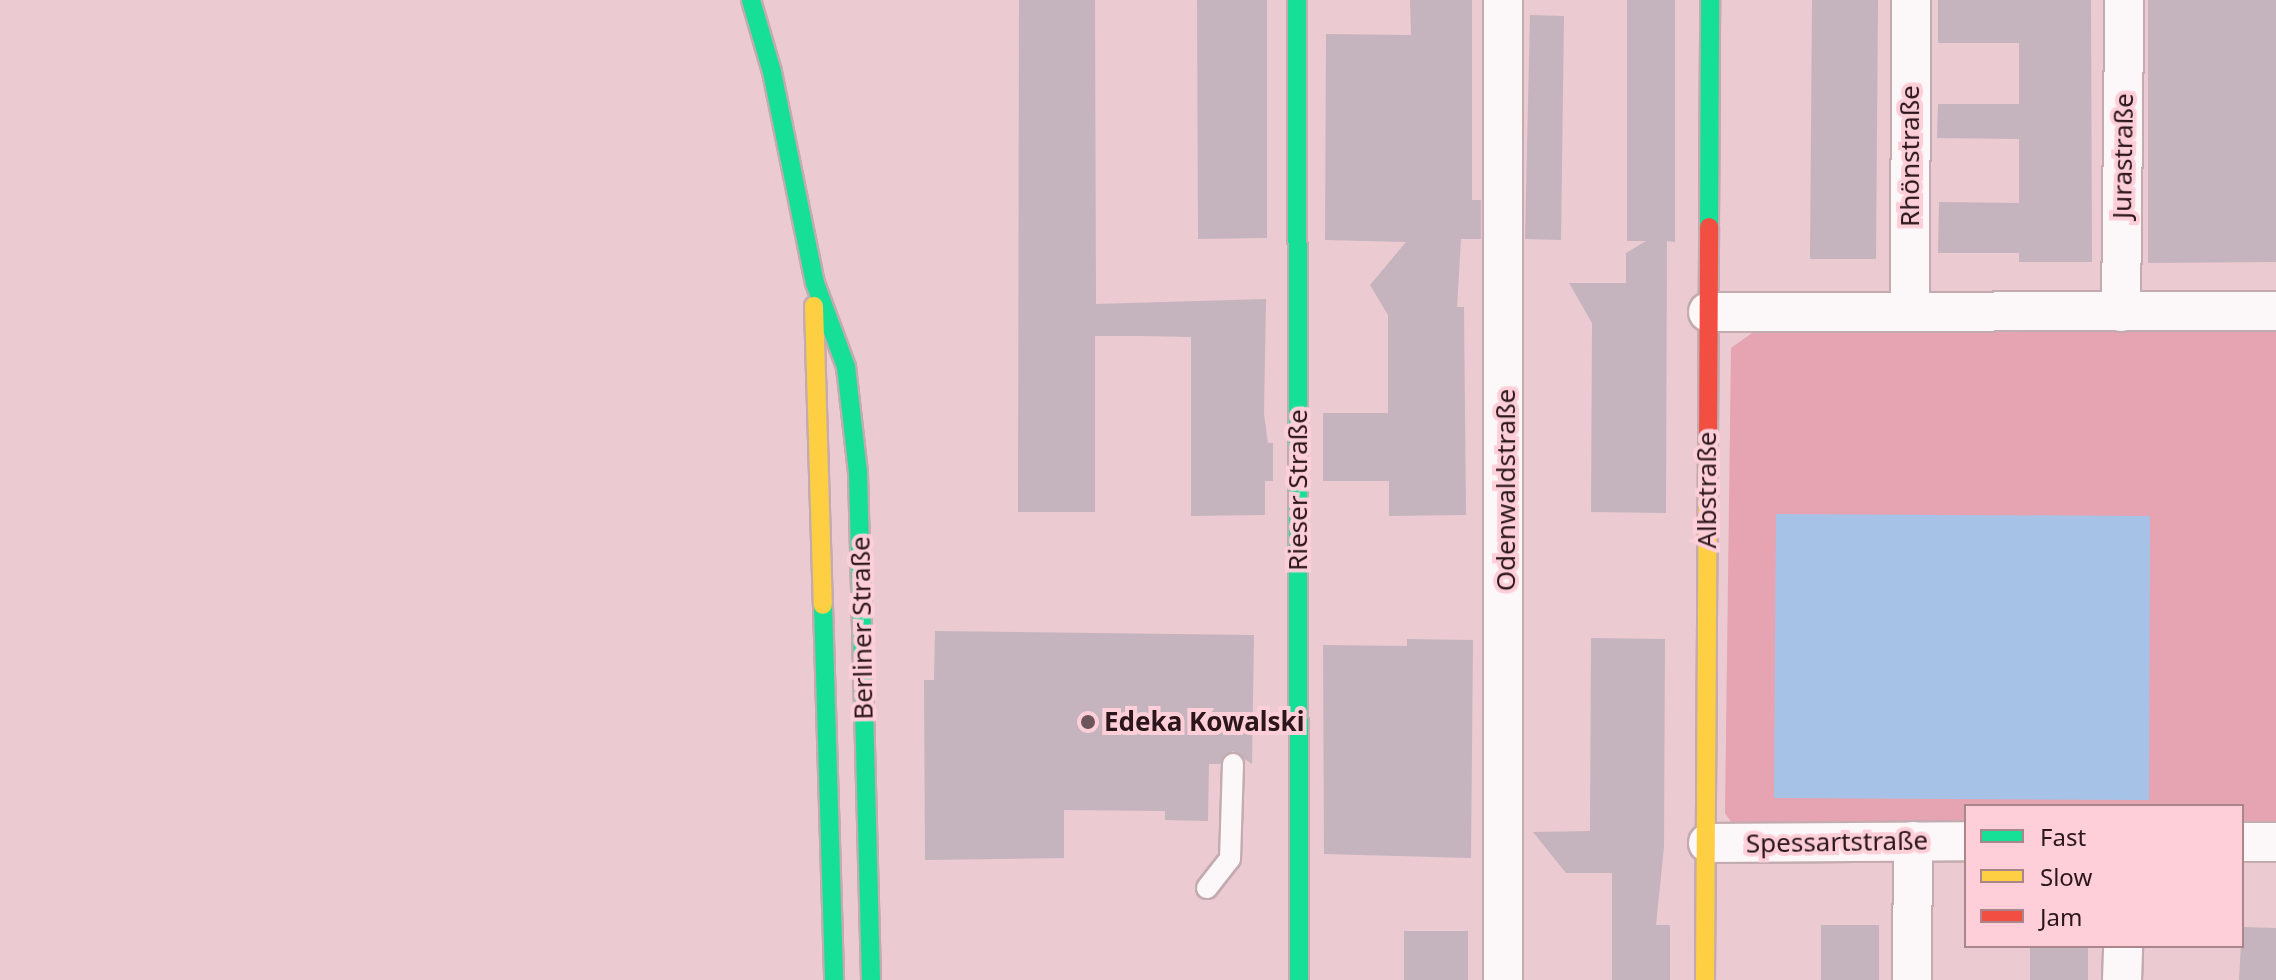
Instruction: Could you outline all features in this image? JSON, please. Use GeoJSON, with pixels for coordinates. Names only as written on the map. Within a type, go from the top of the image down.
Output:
{"type":"FeatureCollection","features":[{"type":"Feature","properties":{"kind":"street","name":"Berliner Straße"},"geometry":{"type":"LineString","coordinates":[[751,0],[772,72],[815,283],[846,367],[858,473],[871,980]]}},
{"type":"Feature","properties":{"kind":"street","name":"Rieser Straße"},"geometry":{"type":"LineString","coordinates":[[1297,0],[1299,980]]}},
{"type":"Feature","properties":{"kind":"street","name":"Odenwaldstraße"},"geometry":{"type":"LineString","coordinates":[[1503,0],[1503,980]]}},
{"type":"Feature","properties":{"kind":"street","name":"Albstraße"},"geometry":{"type":"LineString","coordinates":[[1705,980],[1710,0]]}},
{"type":"Feature","properties":{"kind":"street","name":"Rhönstraße"},"geometry":{"type":"LineString","coordinates":[[1910,311],[1911,0]]}},
{"type":"Feature","properties":{"kind":"street","name":"Jurastraße"},"geometry":{"type":"LineString","coordinates":[[2121,312],[2124,0]]}},
{"type":"Feature","properties":{"kind":"street","name":"Berliner Straße"},"geometry":{"type":"LineString","coordinates":[[815,283],[834,980]]}},
{"type":"Feature","properties":{"kind":"street"},"geometry":{"type":"LineString","coordinates":[[1708,312],[2276,311]]}},
{"type":"Feature","properties":{"kind":"street"},"geometry":{"type":"LineString","coordinates":[[1912,980],[1913,841]]}},
{"type":"Feature","properties":{"kind":"street","name":"Spessartstraße"},"geometry":{"type":"LineString","coordinates":[[1708,843],[1964,841]]}},
{"type":"Feature","properties":{"kind":"street"},"geometry":{"type":"LineString","coordinates":[[2244,842],[2276,842]]}},
{"type":"Feature","properties":{"kind":"street"},"geometry":{"type":"LineString","coordinates":[[2122,980],[2123,948]]}},
{"type":"Feature","properties":{"kind":"lane"},"geometry":{"type":"LineString","coordinates":[[1207,888],[1230,859],[1233,764]]}},
{"type":"Feature","properties":{"kind":"shaded area"},"geometry":{"type":"Polygon","coordinates":[[[2276,331],[2276,825],[2244,825],[2244,804],[1964,804],[1964,824],[1731,822],[1725,813],[1731,348],[1752,333],[2276,331]]]}},
{"type":"Feature","properties":{"kind":"water"},"geometry":{"type":"Polygon","coordinates":[[[1776,514],[2150,516],[2149,800],[1774,798],[1776,514]]]}},
{"type":"Feature","properties":{"kind":"building"},"geometry":{"type":"Polygon","coordinates":[[[1019,0],[1095,0],[1096,304],[1266,299],[1264,414],[1268,443],[1273,443],[1273,481],[1265,481],[1265,515],[1191,516],[1191,337],[1143,336],[1095,336],[1095,512],[1018,512],[1019,0]]]}},
{"type":"Feature","properties":{"kind":"building"},"geometry":{"type":"Polygon","coordinates":[[[1197,0],[1267,0],[1267,238],[1198,239],[1197,0]]]}},
{"type":"Feature","properties":{"kind":"building"},"geometry":{"type":"Polygon","coordinates":[[[1410,0],[1472,0],[1472,200],[1481,200],[1481,239],[1461,239],[1457,307],[1464,307],[1466,515],[1389,516],[1389,481],[1323,481],[1323,413],[1388,413],[1388,315],[1370,285],[1406,242],[1325,240],[1326,34],[1411,35],[1410,0]]]}},
{"type":"Feature","properties":{"kind":"building"},"geometry":{"type":"Polygon","coordinates":[[[1627,0],[1675,0],[1675,242],[1667,241],[1666,513],[1591,512],[1592,323],[1569,283],[1626,283],[1626,253],[1646,241],[1627,241],[1627,0]]]}},
{"type":"Feature","properties":{"kind":"building"},"geometry":{"type":"Polygon","coordinates":[[[1812,0],[1878,0],[1876,259],[1810,259],[1812,0]]]}},
{"type":"Feature","properties":{"kind":"building"},"geometry":{"type":"Polygon","coordinates":[[[1938,0],[2091,0],[2092,262],[2019,262],[2019,253],[1938,253],[1939,202],[2019,203],[2019,139],[1937,138],[1938,104],[2019,104],[2019,43],[1938,43],[1938,0]]]}},
{"type":"Feature","properties":{"kind":"building"},"geometry":{"type":"Polygon","coordinates":[[[2148,0],[2276,0],[2276,262],[2148,263],[2148,0]]]}},
{"type":"Feature","properties":{"kind":"building"},"geometry":{"type":"Polygon","coordinates":[[[1530,15],[1564,16],[1561,240],[1525,239],[1530,15]]]}},
{"type":"Feature","properties":{"kind":"building","name":"Edeka Kowalski"},"geometry":{"type":"Polygon","coordinates":[[[935,631],[1254,635],[1252,764],[1233,751],[1220,764],[1209,764],[1208,821],[1165,820],[1165,811],[1064,810],[1064,858],[925,860],[924,680],[934,680],[935,631]]]}},
{"type":"Feature","properties":{"kind":"building"},"geometry":{"type":"Polygon","coordinates":[[[1591,638],[1665,639],[1664,847],[1656,925],[1670,925],[1670,980],[1612,980],[1612,873],[1566,873],[1533,832],[1590,831],[1591,638]]]}},
{"type":"Feature","properties":{"kind":"building"},"geometry":{"type":"Polygon","coordinates":[[[1407,639],[1473,640],[1471,858],[1324,854],[1323,645],[1407,646],[1407,639]]]}},
{"type":"Feature","properties":{"kind":"building"},"geometry":{"type":"Polygon","coordinates":[[[1821,925],[1879,925],[1879,980],[1821,980],[1821,925]]]}},
{"type":"Feature","properties":{"kind":"building"},"geometry":{"type":"Polygon","coordinates":[[[2244,927],[2276,928],[2276,980],[2239,980],[2244,927]]]}},
{"type":"Feature","properties":{"kind":"building"},"geometry":{"type":"Polygon","coordinates":[[[1404,931],[1468,931],[1468,980],[1404,980],[1404,931]]]}},
{"type":"Feature","properties":{"kind":"building"},"geometry":{"type":"Polygon","coordinates":[[[2030,948],[2088,948],[2088,980],[2030,980],[2030,948]]]}},
{"type":"Feature","properties":{"kind":"traffic: fast"},"geometry":{"type":"LineString","coordinates":[[751,0],[772,72],[815,283],[846,367],[858,473],[871,980]]}},
{"type":"Feature","properties":{"kind":"traffic: fast"},"geometry":{"type":"LineString","coordinates":[[1297,0],[1299,980]]}},
{"type":"Feature","properties":{"kind":"traffic: fast"},"geometry":{"type":"LineString","coordinates":[[1709,227],[1710,0]]}},
{"type":"Feature","properties":{"kind":"traffic: fast"},"geometry":{"type":"LineString","coordinates":[[823,605],[834,980]]}},
{"type":"Feature","properties":{"kind":"traffic: slow"},"geometry":{"type":"LineString","coordinates":[[814,306],[823,605]]}},
{"type":"Feature","properties":{"kind":"traffic: slow"},"geometry":{"type":"LineString","coordinates":[[1705,980],[1708,442]]}},
{"type":"Feature","properties":{"kind":"traffic: jam"},"geometry":{"type":"LineString","coordinates":[[1708,442],[1709,227]]}},
{"type":"Feature","properties":{"kind":"place","name":"Edeka Kowalski"},"geometry":{"type":"Point","coordinates":[1088,722]}}]}
